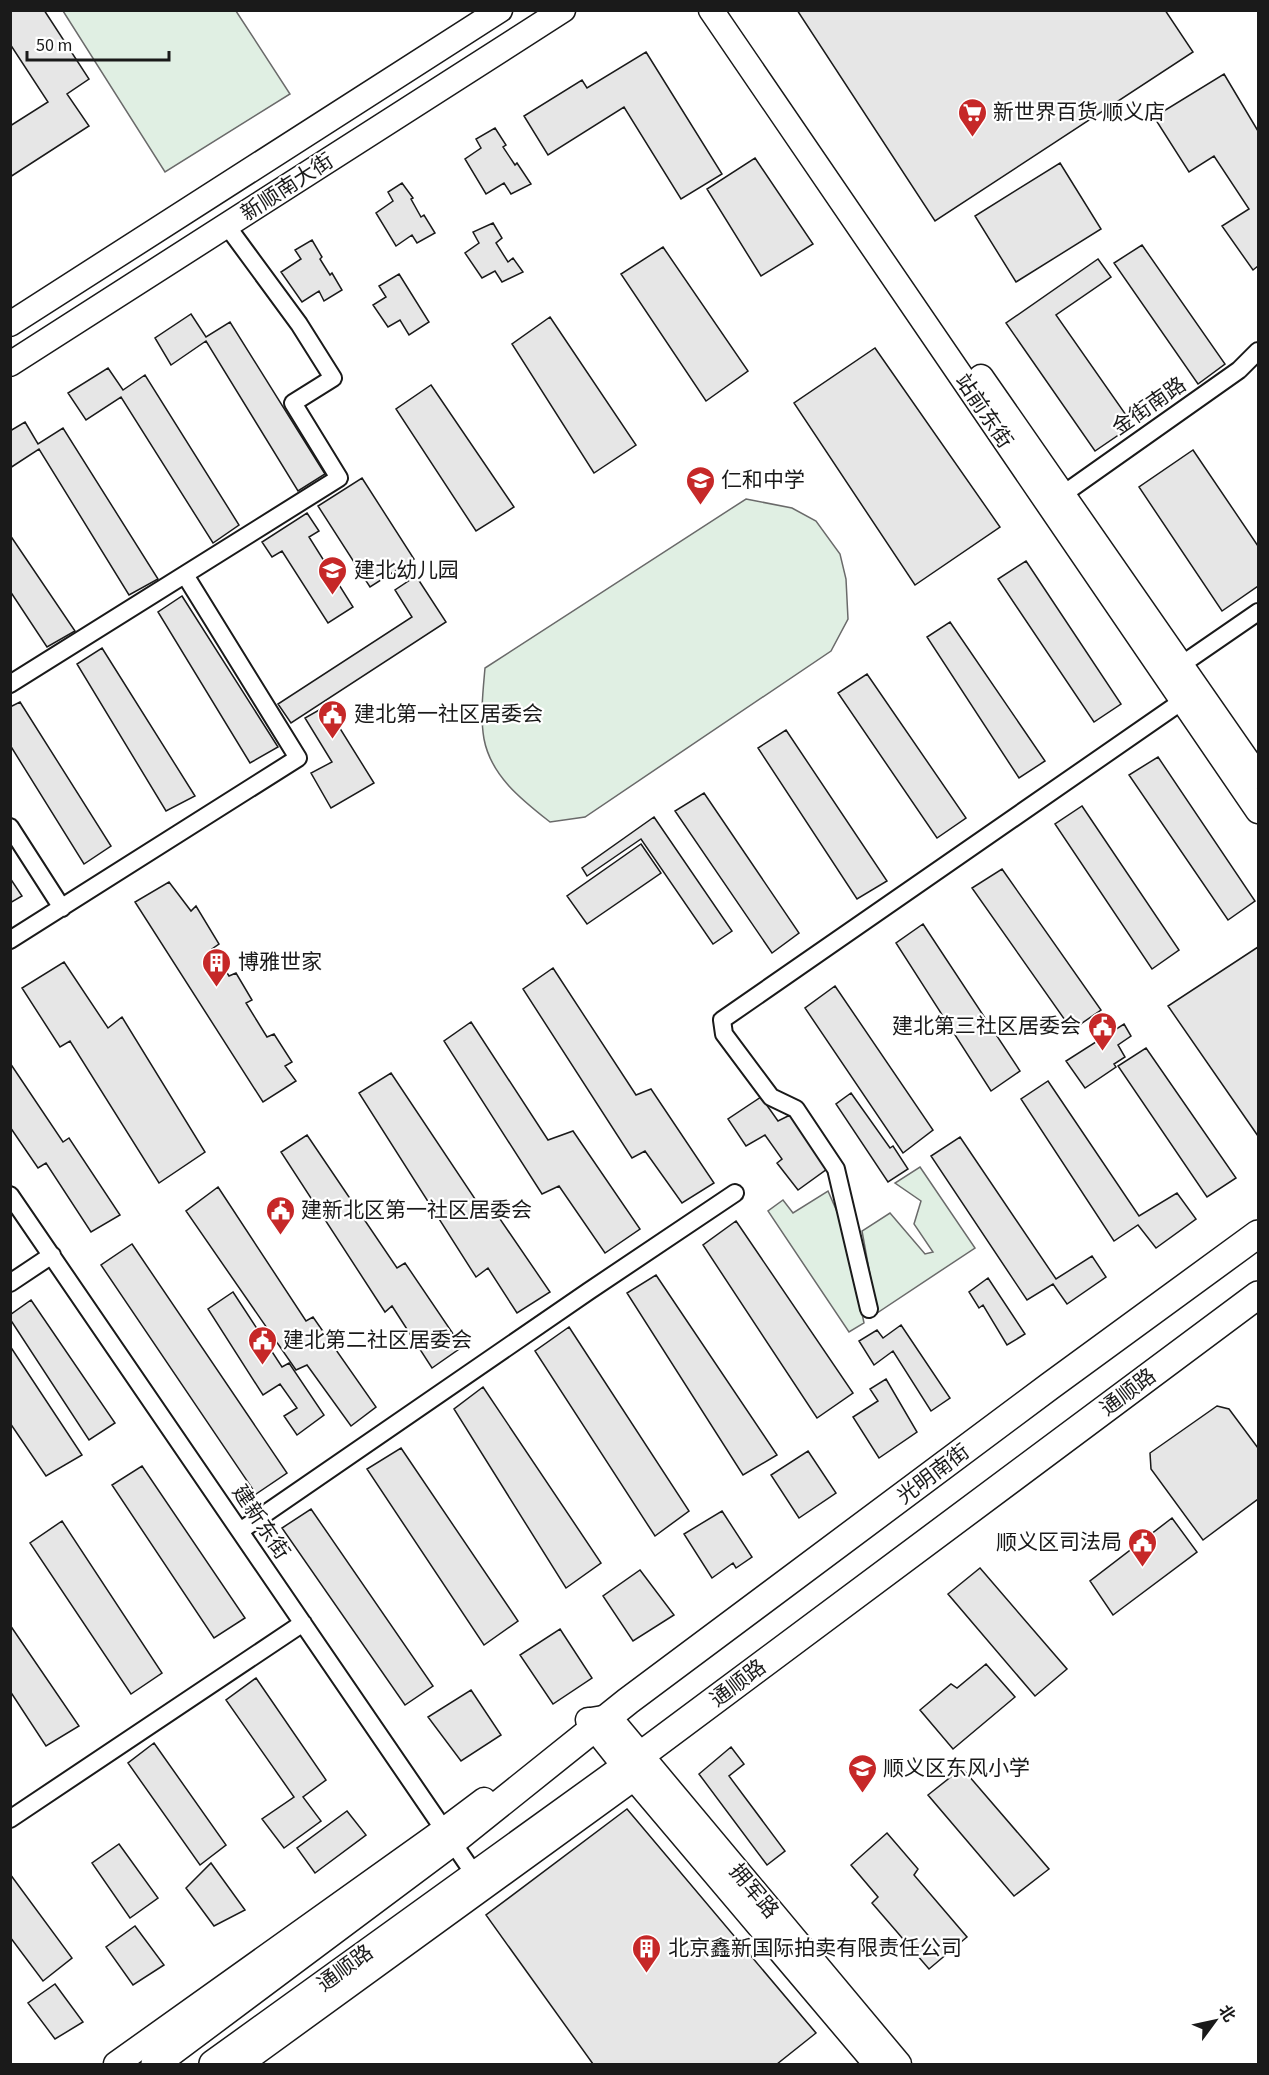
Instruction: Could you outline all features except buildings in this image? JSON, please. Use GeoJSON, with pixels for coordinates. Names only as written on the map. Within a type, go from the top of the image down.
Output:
{"type":"FeatureCollection","features":[{"type":"Feature","properties":{"kind":"main road","name":"光明南街"},"geometry":{"type":"LineString","coordinates":[[597,1722],[1258,1234]]}},
{"type":"Feature","properties":{"kind":"main road","name":"通顺路"},"geometry":{"type":"LineString","coordinates":[[213,2064],[479,1881],[1258,1295]]}},
{"type":"Feature","properties":{"kind":"main road","name":"通顺路"},"geometry":{"type":"LineString","coordinates":[[155,2064],[597,1722]]}},
{"type":"Feature","properties":{"kind":"street","name":"新顺南大街"},"geometry":{"type":"LineString","coordinates":[[10,324],[500,10]]}},
{"type":"Feature","properties":{"kind":"street","name":"新顺南大街"},"geometry":{"type":"LineString","coordinates":[[10,364],[563,10]]}},
{"type":"Feature","properties":{"kind":"street","name":"站前东街"},"geometry":{"type":"LineString","coordinates":[[711,10],[1191,695],[1258,776]]}},
{"type":"Feature","properties":{"kind":"street","name":"站前东街"},"geometry":{"type":"LineString","coordinates":[[729,10],[1062,495],[1181,664],[1191,695],[1258,811]]}},
{"type":"Feature","properties":{"kind":"street"},"geometry":{"type":"LineString","coordinates":[[10,684],[339,478],[293,403],[333,378],[299,324],[227,226]]}},
{"type":"Feature","properties":{"kind":"street","name":"金街南路"},"geometry":{"type":"LineString","coordinates":[[1062,495],[1239,370],[1258,351]]}},
{"type":"Feature","properties":{"kind":"street"},"geometry":{"type":"LineString","coordinates":[[10,940],[298,758],[185,575]]}},
{"type":"Feature","properties":{"kind":"street"},"geometry":{"type":"LineString","coordinates":[[1181,664],[1258,612]]}},
{"type":"Feature","properties":{"kind":"street"},"geometry":{"type":"LineString","coordinates":[[869,1309],[836,1169],[796,1109],[771,1097],[724,1034],[722,1020],[1191,695]]}},
{"type":"Feature","properties":{"kind":"street"},"geometry":{"type":"LineString","coordinates":[[10,827],[62,908]]}},
{"type":"Feature","properties":{"kind":"street"},"geometry":{"type":"LineString","coordinates":[[240,1531],[735,1193]]}},
{"type":"Feature","properties":{"kind":"street","name":"建新东街"},"geometry":{"type":"LineString","coordinates":[[10,1195],[479,1881]]}},
{"type":"Feature","properties":{"kind":"street"},"geometry":{"type":"LineString","coordinates":[[10,1283],[52,1255]]}},
{"type":"Feature","properties":{"kind":"street"},"geometry":{"type":"LineString","coordinates":[[10,1820],[303,1623]]}},
{"type":"Feature","properties":{"kind":"street","name":"拥军路"},"geometry":{"type":"LineString","coordinates":[[597,1722],[633,1767],[899,2064]]}},
{"type":"Feature","properties":{"kind":"street"},"geometry":{"type":"LineString","coordinates":[[633,1767],[876,2064]]}},
{"type":"Feature","properties":{"kind":"street"},"geometry":{"type":"LineString","coordinates":[[116,2064],[448,1836]]}},
{"type":"Feature","properties":{"kind":"street"},"geometry":{"type":"LineString","coordinates":[[240,2064],[479,1881]]}},
{"type":"Feature","properties":{"kind":"green space"},"geometry":{"type":"Polygon","coordinates":[[[63,11],[236,11],[290,94],[165,172],[63,11]]]}},
{"type":"Feature","properties":{"kind":"green space"},"geometry":{"type":"Polygon","coordinates":[[[746,499],[792,508],[816,521],[840,554],[846,579],[848,619],[831,651],[585,817],[550,822],[509,786],[493,764],[484,739],[482,721],[485,668],[746,499]]]}},
{"type":"Feature","properties":{"kind":"green space"},"geometry":{"type":"Polygon","coordinates":[[[920,1167],[975,1248],[877,1313],[862,1231],[890,1213],[925,1254],[933,1252],[914,1224],[921,1201],[895,1183],[920,1167]]]}},
{"type":"Feature","properties":{"kind":"green space"},"geometry":{"type":"Polygon","coordinates":[[[828,1191],[845,1230],[864,1323],[849,1332],[768,1211],[783,1200],[793,1213],[828,1191]]]}},
{"type":"Feature","properties":{"kind":"place","name":"新世界百货 顺义店"},"geometry":{"type":"Point","coordinates":[972,138]}},
{"type":"Feature","properties":{"kind":"place","name":"仁和中学"},"geometry":{"type":"Point","coordinates":[700,506]}},
{"type":"Feature","properties":{"kind":"place","name":"建北幼儿园"},"geometry":{"type":"Point","coordinates":[333,596]}},
{"type":"Feature","properties":{"kind":"place","name":"建北第一社区居委会"},"geometry":{"type":"Point","coordinates":[333,740]}},
{"type":"Feature","properties":{"kind":"place","name":"博雅世家"},"geometry":{"type":"Point","coordinates":[217,988]}},
{"type":"Feature","properties":{"kind":"place","name":"建北第三社区居委会"},"geometry":{"type":"Point","coordinates":[1102,1052]}},
{"type":"Feature","properties":{"kind":"place","name":"建新北区第一社区居委会"},"geometry":{"type":"Point","coordinates":[280,1236]}},
{"type":"Feature","properties":{"kind":"place","name":"建北第二社区居委会"},"geometry":{"type":"Point","coordinates":[262,1366]}},
{"type":"Feature","properties":{"kind":"place","name":"顺义区司法局"},"geometry":{"type":"Point","coordinates":[1143,1568]}},
{"type":"Feature","properties":{"kind":"place","name":"顺义区东风小学"},"geometry":{"type":"Point","coordinates":[862,1794]}},
{"type":"Feature","properties":{"kind":"place","name":"北京鑫新国际拍卖有限责任公司"},"geometry":{"type":"Point","coordinates":[647,1974]}}]}
